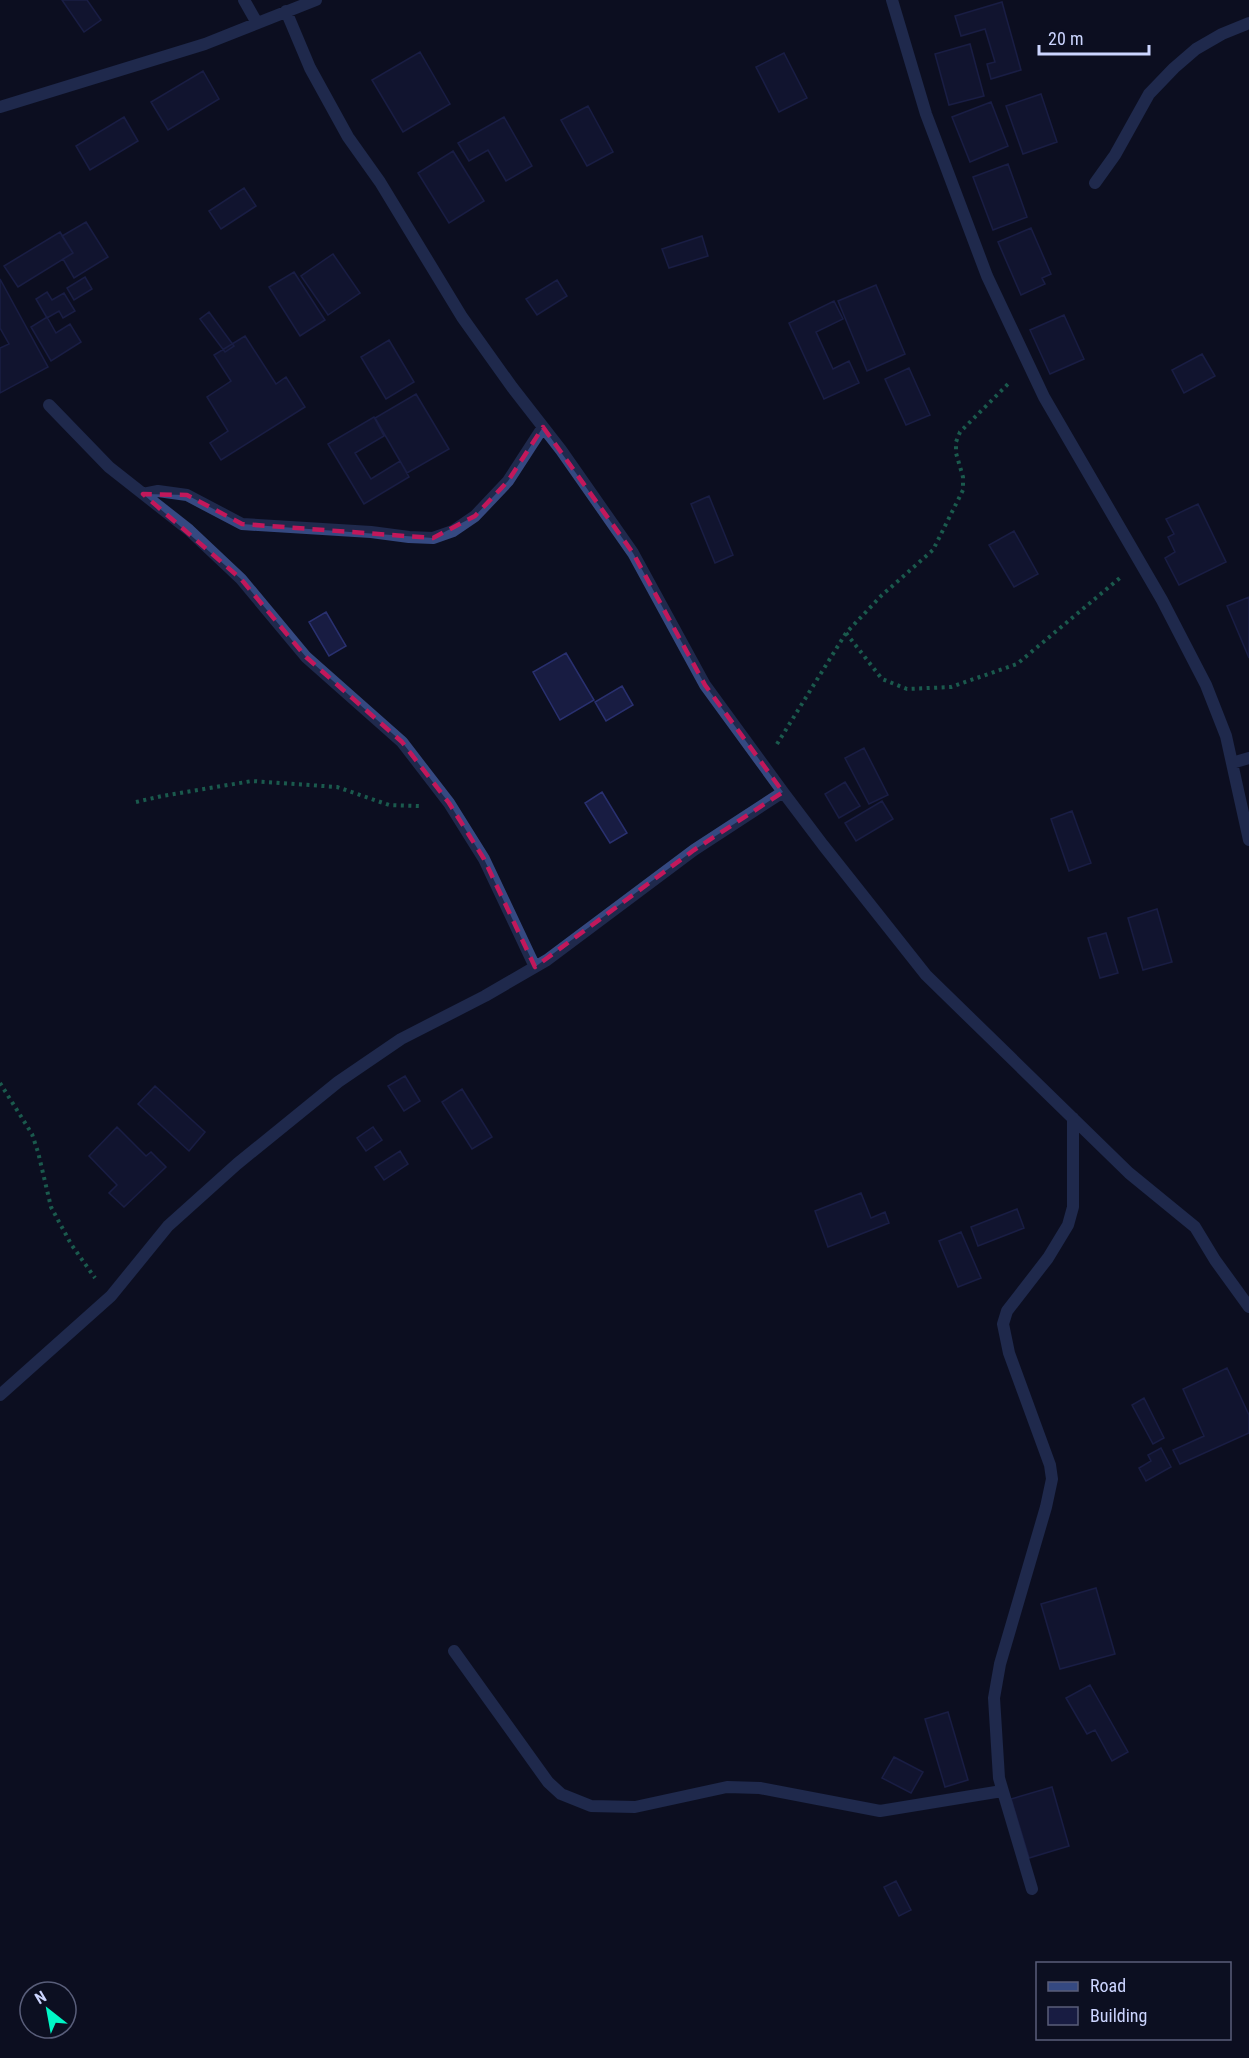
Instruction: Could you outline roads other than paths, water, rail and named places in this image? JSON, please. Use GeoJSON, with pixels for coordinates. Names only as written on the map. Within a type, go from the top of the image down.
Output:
{"type":"FeatureCollection","features":[{"type":"Feature","properties":{"kind":"street"},"geometry":{"type":"LineString","coordinates":[[244,0],[257,23]]}},
{"type":"Feature","properties":{"kind":"street"},"geometry":{"type":"LineString","coordinates":[[0,107],[205,44],[316,0]]}},
{"type":"Feature","properties":{"kind":"street"},"geometry":{"type":"LineString","coordinates":[[892,0],[926,114],[987,276],[1044,397],[1162,600],[1206,685],[1226,736],[1249,840]]}},
{"type":"Feature","properties":{"kind":"street"},"geometry":{"type":"LineString","coordinates":[[286,11],[310,68],[348,138],[380,182],[462,317],[633,553],[705,685],[783,792],[926,975],[1130,1173],[1195,1227],[1215,1260],[1249,1307]]}},
{"type":"Feature","properties":{"kind":"street"},"geometry":{"type":"LineString","coordinates":[[1095,183],[1115,155],[1149,94],[1174,68],[1196,48],[1249,23]]}},
{"type":"Feature","properties":{"kind":"street"},"geometry":{"type":"LineString","coordinates":[[49,405],[109,466],[189,530],[240,579],[306,657],[402,742],[449,802],[484,859],[535,967]]}},
{"type":"Feature","properties":{"kind":"street"},"geometry":{"type":"LineString","coordinates":[[143,494],[158,491],[187,495],[242,524],[433,538],[453,531],[475,516],[508,481],[543,427]]}},
{"type":"Feature","properties":{"kind":"street"},"geometry":{"type":"LineString","coordinates":[[1232,763],[1249,758]]}},
{"type":"Feature","properties":{"kind":"street"},"geometry":{"type":"LineString","coordinates":[[0,1395],[111,1296],[168,1226],[237,1164],[338,1083],[400,1039],[485,996],[547,960],[694,850],[783,792]]}},
{"type":"Feature","properties":{"kind":"street"},"geometry":{"type":"LineString","coordinates":[[1032,1889],[999,1778],[994,1698],[1000,1664],[1046,1507],[1052,1479],[1050,1465],[1009,1353],[1003,1324],[1007,1311],[1048,1258],[1068,1225],[1073,1207],[1073,1118]]}},
{"type":"Feature","properties":{"kind":"street"},"geometry":{"type":"LineString","coordinates":[[454,1651],[548,1782],[561,1794],[591,1806],[635,1807],[727,1787],[760,1788],[880,1810],[1002,1791]]}}]}
